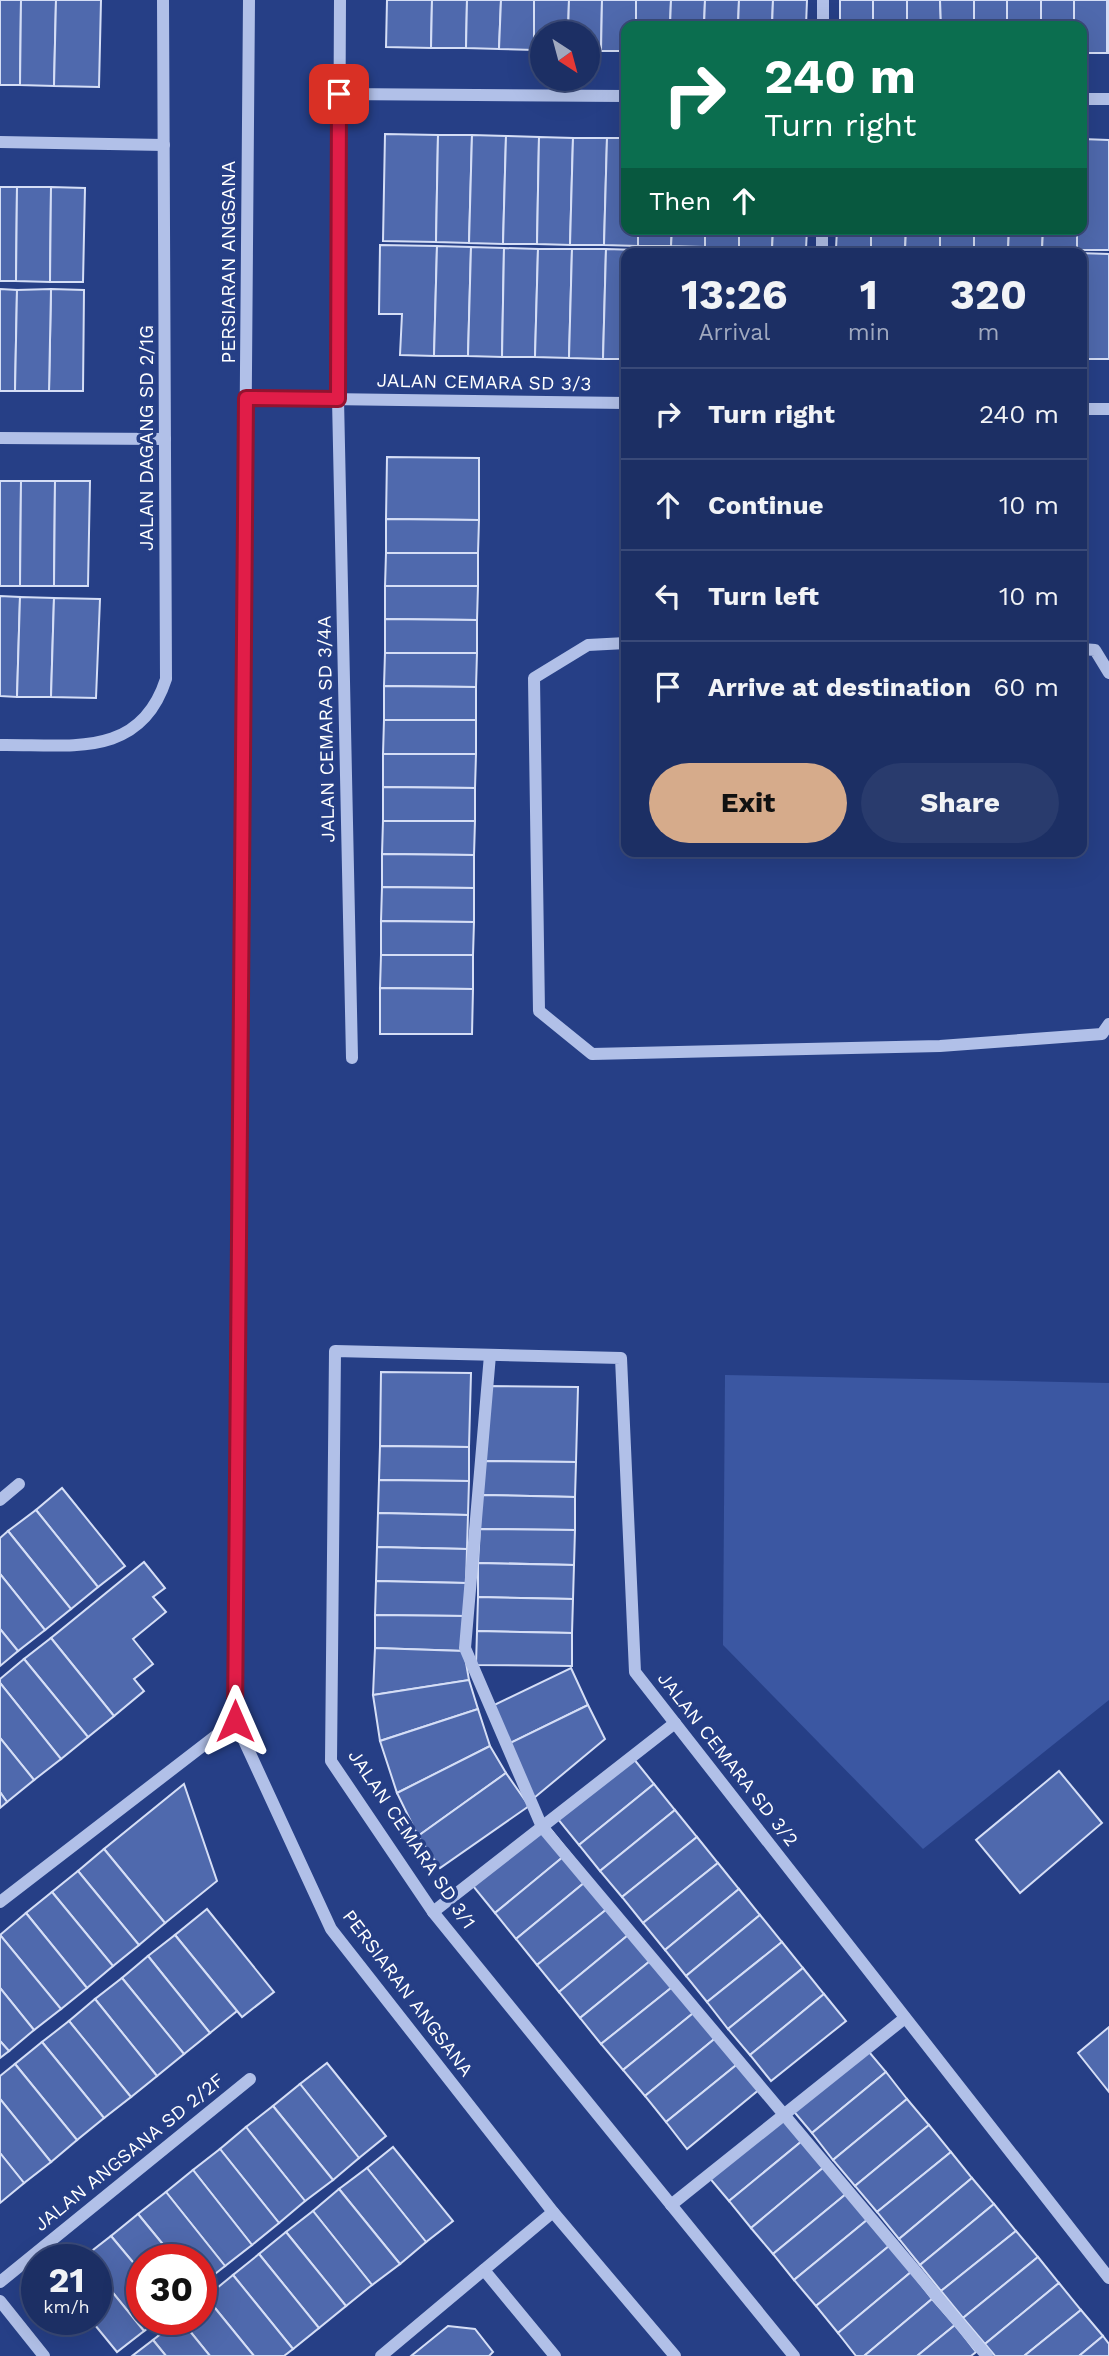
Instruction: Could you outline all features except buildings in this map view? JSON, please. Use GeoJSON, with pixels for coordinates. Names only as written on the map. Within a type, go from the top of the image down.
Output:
{"type":"FeatureCollection","features":[{"type":"Feature","properties":{"kind":"street","name":"JALAN DAGANG SD 2/1G"},"geometry":{"type":"LineString","coordinates":[[0,745],[94,744],[121,737],[151,713],[160,699],[166,679],[163,0]]}},
{"type":"Feature","properties":{"kind":"street","name":"PERSIARAN ANGSANA"},"geometry":{"type":"LineString","coordinates":[[249,0],[235,1721],[331,1929],[553,2212],[675,2356]]}},
{"type":"Feature","properties":{"kind":"street","name":"JALAN CEMARA SD 3/4A"},"geometry":{"type":"LineString","coordinates":[[340,0],[338,399],[352,1058]]}},
{"type":"Feature","properties":{"kind":"street"},"geometry":{"type":"LineString","coordinates":[[823,0],[823,21]]}},
{"type":"Feature","properties":{"kind":"street"},"geometry":{"type":"LineString","coordinates":[[339,94],[621,96]]}},
{"type":"Feature","properties":{"kind":"street"},"geometry":{"type":"LineString","coordinates":[[1087,99],[1109,99]]}},
{"type":"Feature","properties":{"kind":"street"},"geometry":{"type":"LineString","coordinates":[[0,142],[163,145]]}},
{"type":"Feature","properties":{"kind":"street","name":"JALAN CEMARA SD 3/3"},"geometry":{"type":"LineString","coordinates":[[246,398],[621,403]]}},
{"type":"Feature","properties":{"kind":"street"},"geometry":{"type":"LineString","coordinates":[[1087,408],[1109,409]]}},
{"type":"Feature","properties":{"kind":"street"},"geometry":{"type":"LineString","coordinates":[[0,438],[165,439]]}},
{"type":"Feature","properties":{"kind":"street"},"geometry":{"type":"LineString","coordinates":[[621,643],[587,645],[534,678],[539,1011],[592,1054],[940,1046],[1102,1034],[1109,1024]]}},
{"type":"Feature","properties":{"kind":"street"},"geometry":{"type":"LineString","coordinates":[[1087,649],[1094,650],[1109,673]]}},
{"type":"Feature","properties":{"kind":"street","name":"JALAN CEMARA SD 3/2"},"geometry":{"type":"LineString","coordinates":[[335,1351],[621,1358],[635,1672],[1109,2278]]}},
{"type":"Feature","properties":{"kind":"street","name":"JALAN CEMARA SD 3/1"},"geometry":{"type":"LineString","coordinates":[[335,1351],[331,1761],[433,1912],[794,2356]]}},
{"type":"Feature","properties":{"kind":"street"},"geometry":{"type":"LineString","coordinates":[[490,1355],[465,1648],[542,1827],[987,2356]]}},
{"type":"Feature","properties":{"kind":"street"},"geometry":{"type":"LineString","coordinates":[[0,1500],[19,1484]]}},
{"type":"Feature","properties":{"kind":"street"},"geometry":{"type":"LineString","coordinates":[[0,1902],[235,1721]]}},
{"type":"Feature","properties":{"kind":"street"},"geometry":{"type":"LineString","coordinates":[[433,1912],[675,1723]]}},
{"type":"Feature","properties":{"kind":"street"},"geometry":{"type":"LineString","coordinates":[[671,2204],[905,2018]]}},
{"type":"Feature","properties":{"kind":"street","name":"JALAN ANGSANA SD 2/2F"},"geometry":{"type":"LineString","coordinates":[[0,2282],[250,2079]]}},
{"type":"Feature","properties":{"kind":"street"},"geometry":{"type":"LineString","coordinates":[[381,2356],[553,2212]]}},
{"type":"Feature","properties":{"kind":"street"},"geometry":{"type":"LineString","coordinates":[[484,2270],[555,2356]]}},
{"type":"Feature","properties":{"kind":"street"},"geometry":{"type":"LineString","coordinates":[[0,2301],[44,2356]]}},
{"type":"Feature","properties":{"kind":"shaded area"},"geometry":{"type":"Polygon","coordinates":[[[725,1375],[1109,1383],[1109,1700],[923,1849],[723,1645],[725,1375]]]}},
{"type":"Feature","properties":{"kind":"route"},"geometry":{"type":"LineString","coordinates":[[235,1721],[246,398],[338,399],[339,94]]}}]}
